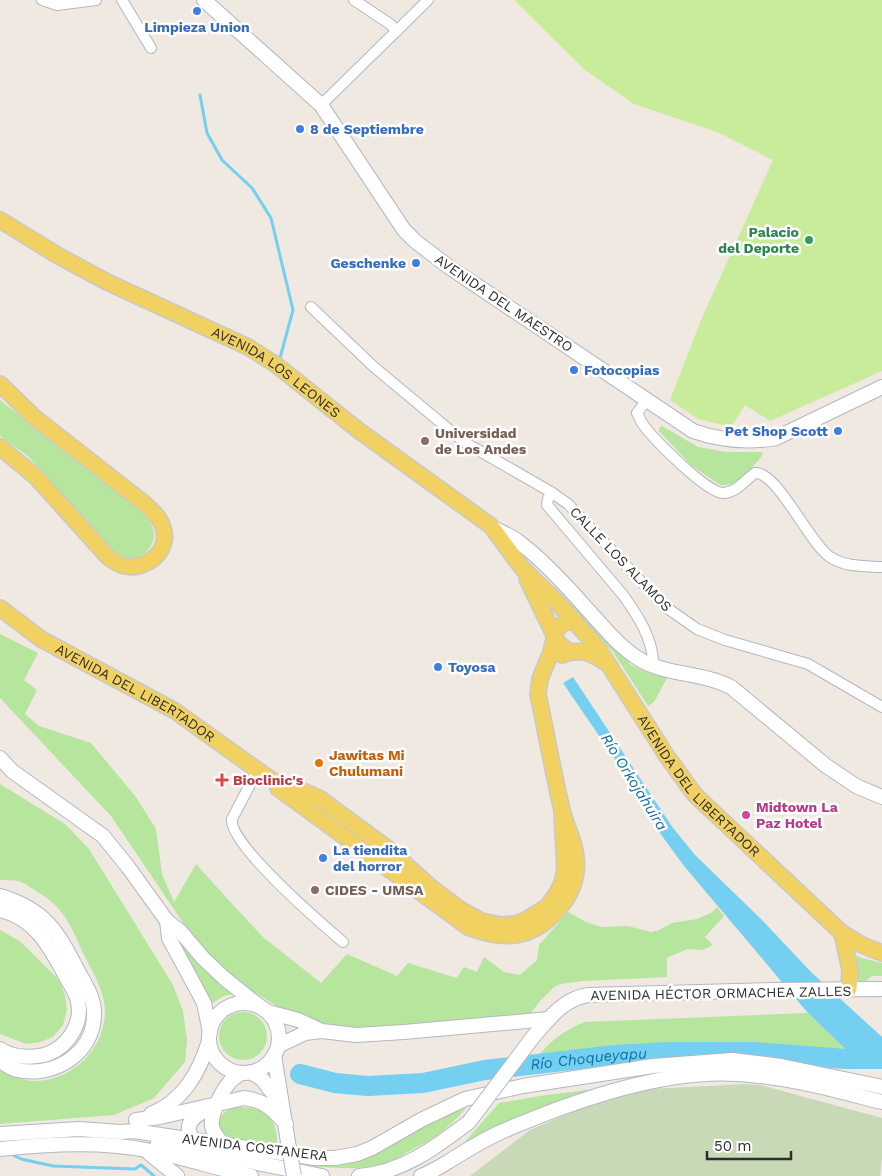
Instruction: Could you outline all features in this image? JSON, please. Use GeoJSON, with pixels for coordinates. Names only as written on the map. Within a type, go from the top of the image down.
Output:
{"type":"FeatureCollection","features":[{"type":"Feature","properties":{"kind":"main road","name":"AVENIDA DEL MAESTRO"},"geometry":{"type":"LineString","coordinates":[[204,0],[321,105],[404,230],[414,241],[449,267],[693,431],[710,437],[765,440],[783,435],[882,387]]}},
{"type":"Feature","properties":{"kind":"main road","name":"AVENIDA LOS LEONES"},"geometry":{"type":"LineString","coordinates":[[0,220],[57,255],[107,282],[248,347],[275,364],[358,430],[491,526],[522,568],[575,622]]}},
{"type":"Feature","properties":{"kind":"main road"},"geometry":{"type":"LineString","coordinates":[[0,384],[46,427],[145,504],[156,515],[162,523],[164,531],[164,541],[160,551],[153,560],[142,566],[130,567],[120,565],[108,557],[35,476],[0,446]]}},
{"type":"Feature","properties":{"kind":"main road"},"geometry":{"type":"LineString","coordinates":[[491,526],[517,541],[532,553],[561,580],[620,643],[639,659],[653,666],[718,680],[731,687],[825,765],[856,786],[882,798]]}},
{"type":"Feature","properties":{"kind":"main road","name":"AVENIDA LOS LEONES"},"geometry":{"type":"LineString","coordinates":[[522,568],[558,643],[569,652]]}},
{"type":"Feature","properties":{"kind":"main road","name":"AVENIDA DEL LIBERTADOR"},"geometry":{"type":"LineString","coordinates":[[0,608],[41,639],[175,712],[468,926],[482,932],[503,937],[519,935],[538,927],[565,902],[573,886],[577,862],[571,834],[562,811],[538,694],[540,679],[551,652],[554,633]]}},
{"type":"Feature","properties":{"kind":"main road"},"geometry":{"type":"LineString","coordinates":[[554,633],[562,623],[568,621],[575,622]]}},
{"type":"Feature","properties":{"kind":"main road","name":"AVENIDA DEL LIBERTADOR"},"geometry":{"type":"LineString","coordinates":[[575,622],[590,638],[610,666],[666,755],[694,795],[842,933],[862,945],[882,953]]}},
{"type":"Feature","properties":{"kind":"main road"},"geometry":{"type":"LineString","coordinates":[[545,667],[558,657],[569,652],[588,652],[610,666]]}},
{"type":"Feature","properties":{"kind":"main road"},"geometry":{"type":"LineString","coordinates":[[0,758],[12,771],[103,836],[167,921],[180,931],[203,958],[224,978],[274,1019],[278,1028],[276,1051],[281,1104],[294,1176]]}},
{"type":"Feature","properties":{"kind":"main road"},"geometry":{"type":"LineString","coordinates":[[0,896],[33,909],[48,922],[62,940],[89,991],[94,1011],[94,1024],[84,1046],[64,1064],[52,1070],[15,1070],[0,1061]]}},
{"type":"Feature","properties":{"kind":"main road"},"geometry":{"type":"LineString","coordinates":[[0,910],[23,919],[38,931],[51,949],[73,989],[79,1007],[77,1025],[66,1042],[57,1049],[47,1054],[24,1058],[6,1053],[0,1049]]}},
{"type":"Feature","properties":{"kind":"main road"},"geometry":{"type":"LineString","coordinates":[[167,921],[169,938],[204,1003],[212,1051],[223,1066],[232,1071],[246,1072],[260,1069],[268,1063],[276,1051],[305,1033],[322,1031],[356,1035],[549,1019]]}},
{"type":"Feature","properties":{"kind":"main road"},"geometry":{"type":"LineString","coordinates":[[842,933],[850,970],[849,990]]}},
{"type":"Feature","properties":{"kind":"main road","name":"AVENIDA HÉCTOR ORMACHEA ZALLES"},"geometry":{"type":"LineString","coordinates":[[469,1122],[533,1037],[566,1003],[574,999],[588,995],[882,989]]}},
{"type":"Feature","properties":{"kind":"main road"},"geometry":{"type":"LineString","coordinates":[[105,1131],[161,1110],[179,1096],[192,1082],[202,1063],[213,1022],[228,1007],[249,1003],[298,1020],[322,1031]]}},
{"type":"Feature","properties":{"kind":"main road","name":"AVENIDA COSTANERA"},"geometry":{"type":"LineString","coordinates":[[0,1134],[79,1129],[120,1132],[134,1131],[314,1158],[335,1158],[357,1154],[372,1148],[421,1120],[465,1099],[523,1086],[654,1066],[686,1062],[732,1060],[780,1066],[882,1087]]}},
{"type":"Feature","properties":{"kind":"main road"},"geometry":{"type":"LineString","coordinates":[[222,1143],[215,1134],[212,1125],[217,1104],[229,1082],[246,1072]]}},
{"type":"Feature","properties":{"kind":"main road"},"geometry":{"type":"LineString","coordinates":[[246,1072],[262,1079],[281,1104]]}},
{"type":"Feature","properties":{"kind":"main road"},"geometry":{"type":"LineString","coordinates":[[421,1176],[483,1141],[514,1127],[622,1088],[660,1080],[700,1074],[736,1074],[772,1078],[882,1102]]}},
{"type":"Feature","properties":{"kind":"main road"},"geometry":{"type":"LineString","coordinates":[[136,1120],[160,1117],[244,1098],[258,1100],[266,1104],[286,1124]]}},
{"type":"Feature","properties":{"kind":"main road"},"geometry":{"type":"LineString","coordinates":[[202,1151],[191,1139],[188,1132],[189,1123],[196,1116],[217,1104]]}},
{"type":"Feature","properties":{"kind":"main road"},"geometry":{"type":"LineString","coordinates":[[359,1176],[404,1164],[438,1145],[469,1122]]}},
{"type":"Feature","properties":{"kind":"main road"},"geometry":{"type":"LineString","coordinates":[[414,1176],[458,1142],[469,1122]]}},
{"type":"Feature","properties":{"kind":"main road"},"geometry":{"type":"LineString","coordinates":[[120,1132],[133,1139],[322,1176]]}},
{"type":"Feature","properties":{"kind":"main road","name":"AVENIDA COSTANERA"},"geometry":{"type":"LineString","coordinates":[[5,1148],[61,1144],[145,1150],[222,1173],[251,1176]]}},
{"type":"Feature","properties":{"kind":"main road"},"geometry":{"type":"LineString","coordinates":[[145,1150],[177,1176]]}},
{"type":"Feature","properties":{"kind":"street"},"geometry":{"type":"LineString","coordinates":[[42,0],[56,5],[96,0]]}},
{"type":"Feature","properties":{"kind":"street"},"geometry":{"type":"LineString","coordinates":[[122,0],[151,48]]}},
{"type":"Feature","properties":{"kind":"street"},"geometry":{"type":"LineString","coordinates":[[354,0],[390,24],[397,32]]}},
{"type":"Feature","properties":{"kind":"street"},"geometry":{"type":"LineString","coordinates":[[321,105],[428,0]]}},
{"type":"Feature","properties":{"kind":"street","name":"CALLE LOS ALAMOS"},"geometry":{"type":"LineString","coordinates":[[311,307],[374,367],[464,442],[552,492],[568,504],[650,592],[670,610],[697,629],[752,649],[788,657],[808,664],[882,708]]}},
{"type":"Feature","properties":{"kind":"street"},"geometry":{"type":"LineString","coordinates":[[646,400],[637,413],[642,423],[683,466],[713,490],[721,493],[732,492],[755,473],[764,474],[776,487],[819,547],[828,556],[838,562],[849,565],[882,567]]}},
{"type":"Feature","properties":{"kind":"street"},"geometry":{"type":"LineString","coordinates":[[552,492],[547,506],[623,595],[634,611],[651,645],[653,666]]}},
{"type":"Feature","properties":{"kind":"street"},"geometry":{"type":"LineString","coordinates":[[263,775],[232,819],[231,825],[259,863],[296,901],[343,942]]}},
{"type":"Feature","properties":{"kind":"green space","name":"Palacio del Deporte"},"geometry":{"type":"Polygon","coordinates":[[[514,0],[882,0],[882,371],[770,421],[745,405],[731,427],[698,419],[670,400],[701,320],[773,160],[717,132],[634,104],[585,70],[514,0]]]}},
{"type":"Feature","properties":{"kind":"green space"},"geometry":{"type":"Polygon","coordinates":[[[0,400],[147,516],[154,534],[152,544],[145,553],[135,558],[123,558],[114,552],[29,457],[0,436],[0,400]]]}},
{"type":"Feature","properties":{"kind":"green space"},"geometry":{"type":"Polygon","coordinates":[[[662,426],[698,447],[726,452],[763,452],[761,457],[738,481],[732,484],[720,485],[691,465],[659,431],[659,428],[662,426]]]}},
{"type":"Feature","properties":{"kind":"green space"},"geometry":{"type":"Polygon","coordinates":[[[557,589],[631,665],[644,671],[668,676],[654,702],[648,706],[613,652],[557,589]]]}},
{"type":"Feature","properties":{"kind":"green space"},"geometry":{"type":"Polygon","coordinates":[[[0,634],[38,653],[24,680],[37,690],[25,714],[39,726],[91,743],[136,797],[156,829],[162,874],[174,902],[196,864],[263,937],[321,983],[347,954],[397,976],[408,963],[457,978],[464,967],[477,972],[484,957],[504,972],[520,975],[537,960],[539,945],[568,912],[586,922],[601,927],[628,926],[651,932],[672,923],[697,919],[711,913],[717,907],[724,916],[705,937],[713,945],[703,950],[687,949],[667,958],[667,977],[560,984],[554,987],[540,1001],[531,1013],[359,1029],[322,1023],[283,1010],[249,989],[220,967],[192,936],[111,816],[0,698],[0,634]]]}},
{"type":"Feature","properties":{"kind":"green space"},"geometry":{"type":"Polygon","coordinates":[[[0,784],[65,824],[89,849],[173,985],[183,1011],[187,1040],[185,1062],[154,1098],[114,1115],[0,1124],[0,1070],[32,1081],[47,1080],[73,1069],[93,1050],[100,1037],[104,1024],[105,1009],[98,983],[72,929],[61,912],[46,898],[23,883],[0,880],[0,784]]]}},
{"type":"Feature","properties":{"kind":"green space"},"geometry":{"type":"Polygon","coordinates":[[[0,930],[21,942],[59,980],[65,995],[67,1009],[63,1025],[53,1037],[40,1042],[26,1044],[0,1034],[0,930]]]}},
{"type":"Feature","properties":{"kind":"green space"},"geometry":{"type":"Polygon","coordinates":[[[175,935],[203,967],[233,994],[224,996],[212,1003],[175,935]]]}},
{"type":"Feature","properties":{"kind":"green space"},"geometry":{"type":"Polygon","coordinates":[[[852,954],[882,963],[882,976],[872,976],[865,982],[859,982],[852,954]]]}},
{"type":"Feature","properties":{"kind":"green space"},"geometry":{"type":"Polygon","coordinates":[[[243,1012],[252,1014],[260,1019],[265,1027],[267,1036],[265,1045],[260,1053],[252,1058],[243,1060],[234,1058],[226,1053],[221,1045],[219,1036],[221,1027],[226,1019],[234,1014],[243,1012]]]}},
{"type":"Feature","properties":{"kind":"green space"},"geometry":{"type":"Polygon","coordinates":[[[808,1013],[861,1064],[759,1053],[691,1050],[610,1054],[531,1064],[555,1039],[585,1022],[808,1013]]]}},
{"type":"Feature","properties":{"kind":"green space"},"geometry":{"type":"Polygon","coordinates":[[[746,1084],[760,1085],[882,1118],[880,1176],[470,1176],[530,1130],[595,1102],[650,1089],[746,1084]]]}},
{"type":"Feature","properties":{"kind":"green space"},"geometry":{"type":"Polygon","coordinates":[[[620,1086],[507,1123],[463,1144],[499,1103],[620,1086]]]}},
{"type":"Feature","properties":{"kind":"green space"},"geometry":{"type":"Polygon","coordinates":[[[240,1107],[257,1110],[269,1117],[275,1129],[277,1146],[227,1137],[222,1134],[218,1121],[222,1115],[233,1108],[240,1107]]]}},
{"type":"Feature","properties":{"kind":"green space"},"geometry":{"type":"Polygon","coordinates":[[[466,1108],[446,1128],[425,1143],[388,1163],[369,1167],[330,1168],[310,1166],[233,1149],[314,1163],[466,1108]]]}},
{"type":"Feature","properties":{"kind":"water","name":"Río Orkojahuira"},"geometry":{"type":"Polygon","coordinates":[[[573,677],[673,828],[695,855],[762,920],[811,972],[882,1037],[882,1051],[861,1064],[808,1013],[684,866],[662,836],[630,781],[563,683],[573,677]]]}},
{"type":"Feature","properties":{"kind":"waterway"},"geometry":{"type":"LineString","coordinates":[[200,95],[207,133],[222,160],[252,188],[271,218],[293,310],[280,358]]}},
{"type":"Feature","properties":{"kind":"waterway","name":"Río Choqueyapu"},"geometry":{"type":"LineString","coordinates":[[300,1074],[335,1083],[368,1086],[423,1083],[485,1070],[615,1055],[668,1052],[754,1052],[845,1059],[882,1059]]}},
{"type":"Feature","properties":{"kind":"waterway"},"geometry":{"type":"LineString","coordinates":[[9,1153],[21,1159],[53,1166],[135,1169],[141,1165],[154,1176]]}},
{"type":"Feature","properties":{"kind":"place","name":"Limpieza Union"},"geometry":{"type":"Point","coordinates":[197,11]}},
{"type":"Feature","properties":{"kind":"place","name":"8 de Septiembre"},"geometry":{"type":"Point","coordinates":[300,129]}},
{"type":"Feature","properties":{"kind":"place","name":"Palacio del Deporte"},"geometry":{"type":"Point","coordinates":[809,240]}},
{"type":"Feature","properties":{"kind":"place","name":"Geschenke"},"geometry":{"type":"Point","coordinates":[416,263]}},
{"type":"Feature","properties":{"kind":"place","name":"Fotocopias"},"geometry":{"type":"Point","coordinates":[574,370]}},
{"type":"Feature","properties":{"kind":"place","name":"Pet Shop Scott"},"geometry":{"type":"Point","coordinates":[838,431]}},
{"type":"Feature","properties":{"kind":"place","name":"Universidad de Los Andes"},"geometry":{"type":"Point","coordinates":[425,441]}},
{"type":"Feature","properties":{"kind":"place","name":"Toyosa"},"geometry":{"type":"Point","coordinates":[438,667]}},
{"type":"Feature","properties":{"kind":"place","name":"Jawitas Mi Chulumani"},"geometry":{"type":"Point","coordinates":[319,763]}},
{"type":"Feature","properties":{"kind":"place","name":"Bioclinic's"},"geometry":{"type":"Point","coordinates":[222,780]}},
{"type":"Feature","properties":{"kind":"place","name":"Midtown La Paz Hotel"},"geometry":{"type":"Point","coordinates":[746,815]}},
{"type":"Feature","properties":{"kind":"place","name":"La tiendita del horror"},"geometry":{"type":"Point","coordinates":[323,858]}},
{"type":"Feature","properties":{"kind":"place","name":"CIDES - UMSA"},"geometry":{"type":"Point","coordinates":[315,890]}}]}
